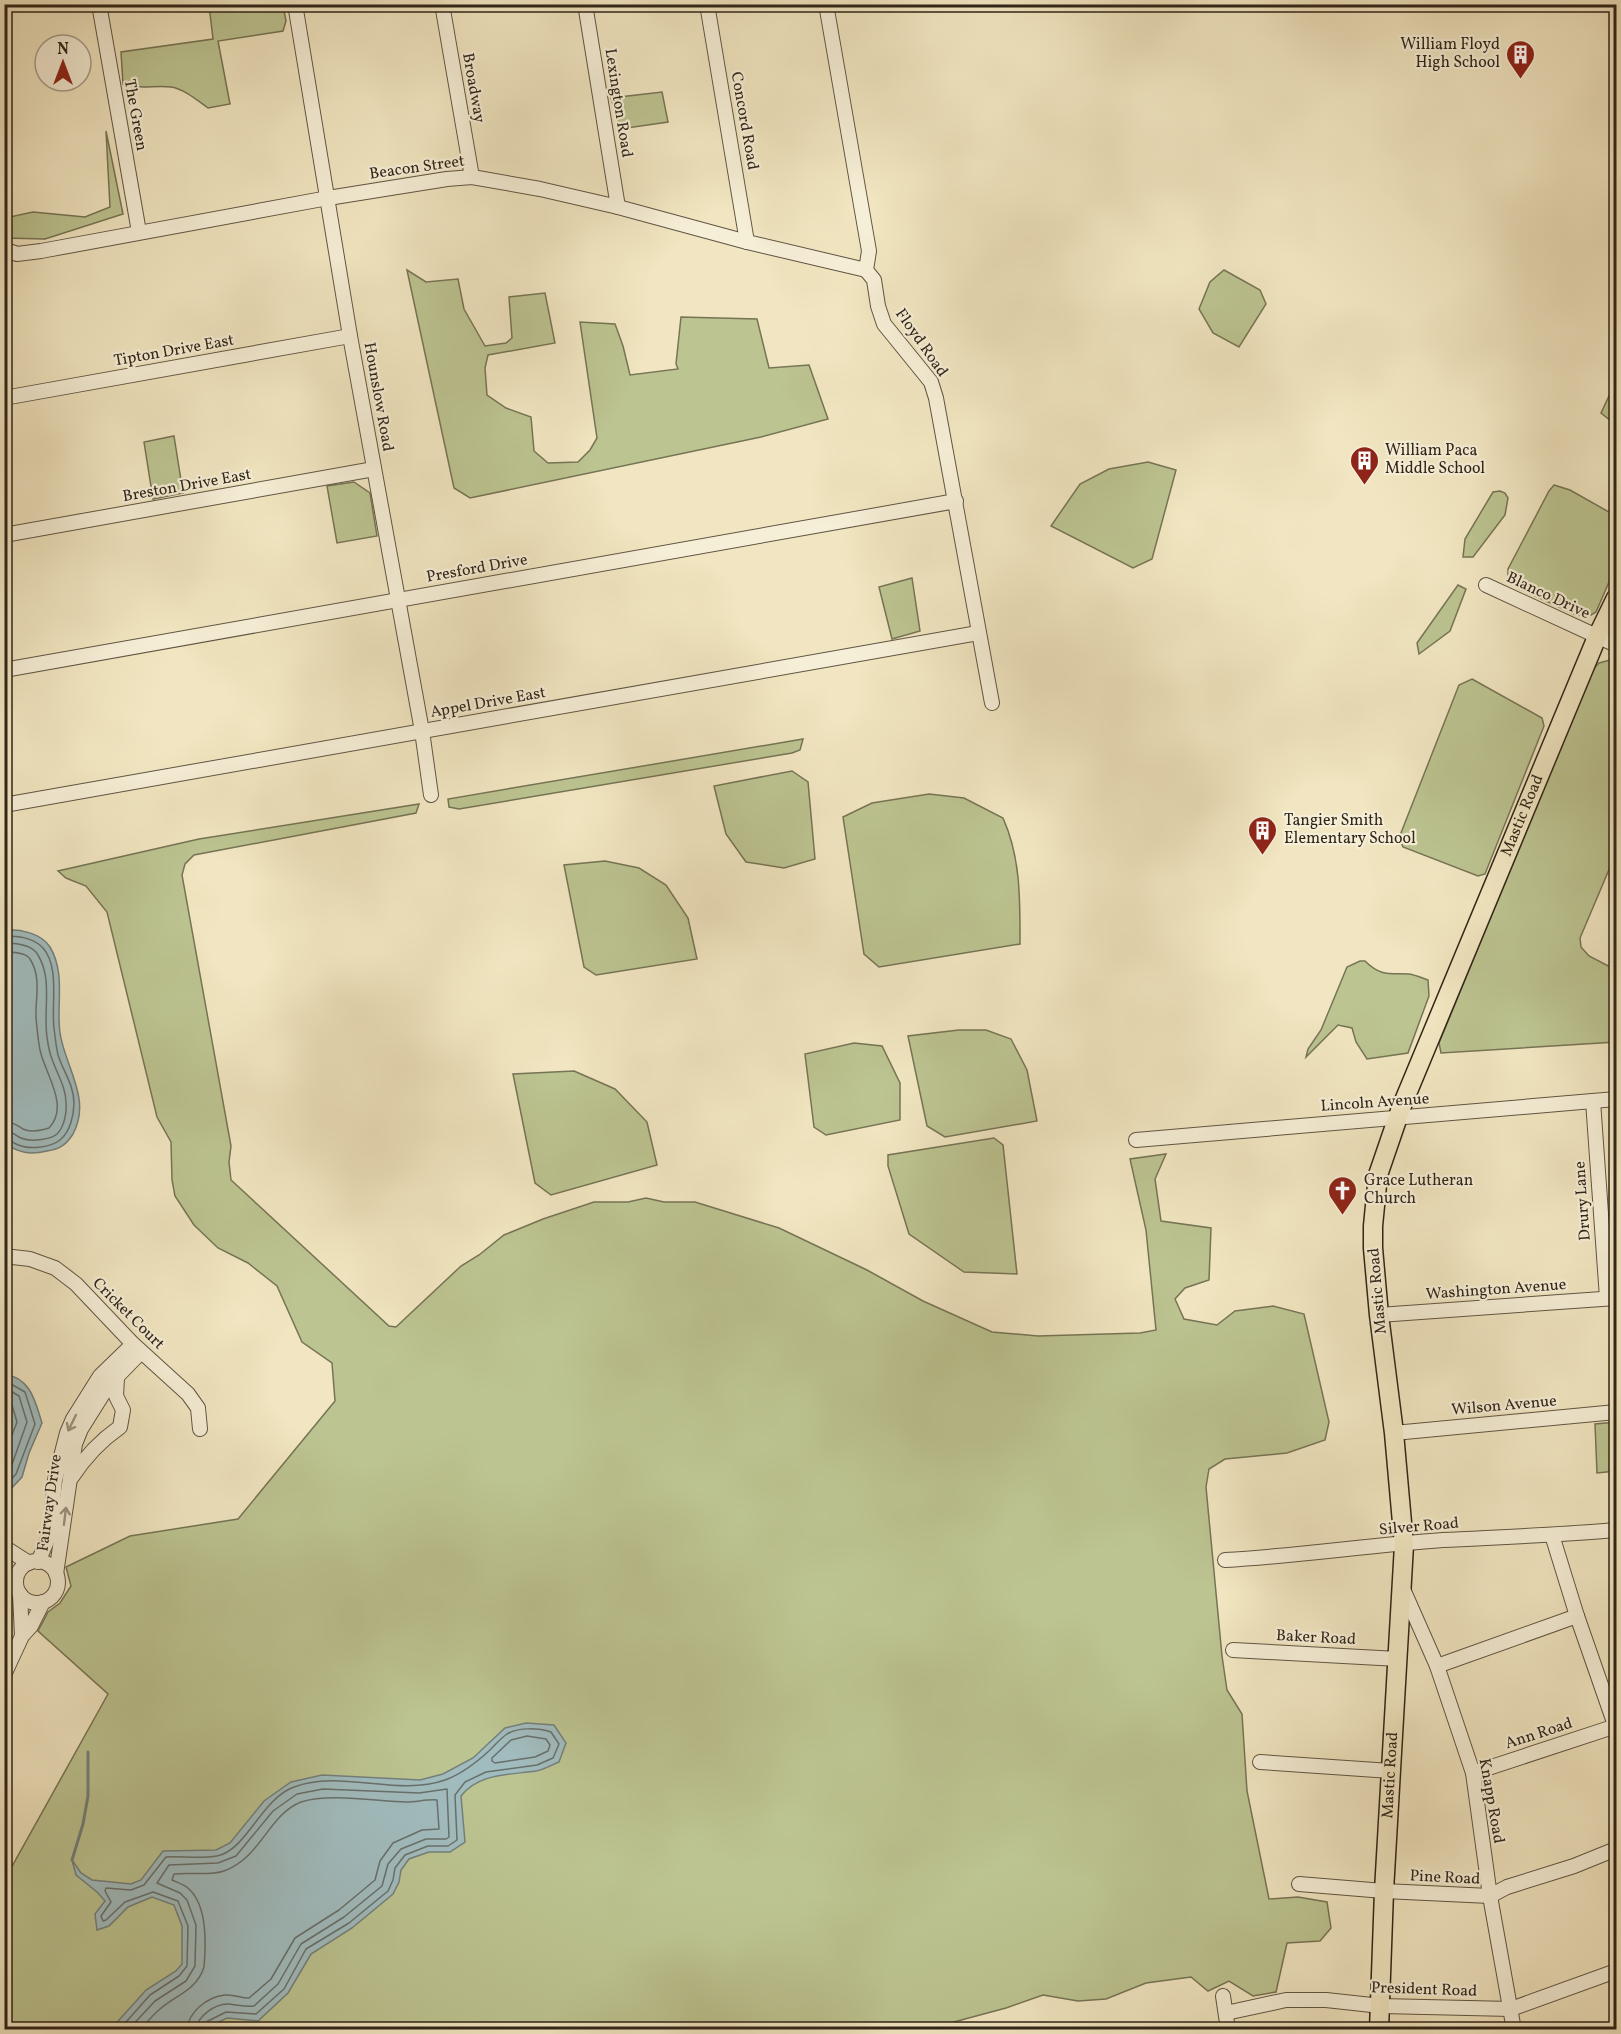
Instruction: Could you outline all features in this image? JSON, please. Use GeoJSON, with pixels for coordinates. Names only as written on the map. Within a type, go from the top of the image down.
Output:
{"type":"FeatureCollection","features":[{"type":"Feature","properties":{"kind":"main road","name":"Mastic Road"},"geometry":{"type":"LineString","coordinates":[[1379,2030],[1384,1891],[1404,1545],[1373,1248],[1378,1175],[1397,1117],[1597,637],[1617,598]]}},
{"type":"Feature","properties":{"kind":"street","name":"The Green"},"geometry":{"type":"LineString","coordinates":[[99,4],[139,232]]}},
{"type":"Feature","properties":{"kind":"street","name":"Hounslow Road"},"geometry":{"type":"LineString","coordinates":[[295,4],[350,336],[399,600],[431,795]]}},
{"type":"Feature","properties":{"kind":"street","name":"Broadway"},"geometry":{"type":"LineString","coordinates":[[442,4],[472,177]]}},
{"type":"Feature","properties":{"kind":"street","name":"Lexington Road"},"geometry":{"type":"LineString","coordinates":[[585,4],[618,207]]}},
{"type":"Feature","properties":{"kind":"street","name":"Concord Road"},"geometry":{"type":"LineString","coordinates":[[707,4],[747,242]]}},
{"type":"Feature","properties":{"kind":"street","name":"Floyd Road"},"geometry":{"type":"LineString","coordinates":[[826,4],[869,251],[866,270],[874,280],[878,306],[884,324],[932,382],[943,430],[992,703]]}},
{"type":"Feature","properties":{"kind":"street","name":"Beacon Street"},"geometry":{"type":"LineString","coordinates":[[4,249],[17,254],[41,251],[328,198],[447,178],[472,177],[540,189],[618,207],[747,242],[866,270]]}},
{"type":"Feature","properties":{"kind":"street","name":"Tipton Drive East"},"geometry":{"type":"LineString","coordinates":[[4,398],[350,336]]}},
{"type":"Feature","properties":{"kind":"street","name":"Breston Drive East"},"geometry":{"type":"LineString","coordinates":[[4,535],[374,469]]}},
{"type":"Feature","properties":{"kind":"street","name":"Presford Drive"},"geometry":{"type":"LineString","coordinates":[[4,670],[956,501]]}},
{"type":"Feature","properties":{"kind":"street","name":"Blanco Drive"},"geometry":{"type":"LineString","coordinates":[[1486,585],[1617,645]]}},
{"type":"Feature","properties":{"kind":"street","name":"Appel Drive East"},"geometry":{"type":"LineString","coordinates":[[4,805],[978,633]]}},
{"type":"Feature","properties":{"kind":"street","name":"Lincoln Avenue"},"geometry":{"type":"LineString","coordinates":[[1136,1140],[1617,1099]]}},
{"type":"Feature","properties":{"kind":"street","name":"Drury Lane"},"geometry":{"type":"LineString","coordinates":[[1593,1101],[1612,1298]]}},
{"type":"Feature","properties":{"kind":"street","name":"Cricket Court"},"geometry":{"type":"LineString","coordinates":[[4,1256],[30,1259],[55,1268],[76,1284],[137,1348],[188,1394],[198,1408],[200,1429]]}},
{"type":"Feature","properties":{"kind":"street","name":"Washington Avenue"},"geometry":{"type":"LineString","coordinates":[[1379,1315],[1612,1298]]}},
{"type":"Feature","properties":{"kind":"street","name":"Fairway Drive"},"geometry":{"type":"LineString","coordinates":[[56,1574],[75,1444],[84,1424],[104,1393],[137,1348]]}},
{"type":"Feature","properties":{"kind":"street","name":"Fairway Drive"},"geometry":{"type":"LineString","coordinates":[[104,1393],[100,1376],[137,1348]]}},
{"type":"Feature","properties":{"kind":"street","name":"Fairway Drive"},"geometry":{"type":"LineString","coordinates":[[34,1562],[50,1534],[56,1480],[65,1440],[73,1419],[104,1393]]}},
{"type":"Feature","properties":{"kind":"street"},"geometry":{"type":"LineString","coordinates":[[69,1482],[82,1462],[102,1439],[120,1427],[123,1410],[104,1393]]}},
{"type":"Feature","properties":{"kind":"street","name":"Wilson Avenue"},"geometry":{"type":"LineString","coordinates":[[1394,1433],[1617,1412]]}},
{"type":"Feature","properties":{"kind":"street","name":"Silver Road"},"geometry":{"type":"LineString","coordinates":[[1225,1560],[1283,1557],[1441,1540],[1617,1530]]}},
{"type":"Feature","properties":{"kind":"street"},"geometry":{"type":"LineString","coordinates":[[1552,1535],[1577,1616],[1616,1727]]}},
{"type":"Feature","properties":{"kind":"street"},"geometry":{"type":"LineString","coordinates":[[4,1547],[34,1562],[50,1566],[56,1574],[58,1584],[56,1592],[43,1602],[30,1602],[4,1574]]}},
{"type":"Feature","properties":{"kind":"street"},"geometry":{"type":"LineString","coordinates":[[22,1636],[18,1589],[20,1571],[34,1562]]}},
{"type":"Feature","properties":{"kind":"street","name":"Knapp Road"},"geometry":{"type":"LineString","coordinates":[[1402,1588],[1437,1666],[1473,1773],[1490,1896],[1515,2030]]}},
{"type":"Feature","properties":{"kind":"street"},"geometry":{"type":"LineString","coordinates":[[4,1675],[22,1636],[31,1626],[43,1602]]}},
{"type":"Feature","properties":{"kind":"street"},"geometry":{"type":"LineString","coordinates":[[1437,1666],[1577,1616]]}},
{"type":"Feature","properties":{"kind":"street","name":"Baker Road"},"geometry":{"type":"LineString","coordinates":[[1233,1650],[1398,1659]]}},
{"type":"Feature","properties":{"kind":"street","name":"Ann Road"},"geometry":{"type":"LineString","coordinates":[[1473,1773],[1616,1727]]}},
{"type":"Feature","properties":{"kind":"street"},"geometry":{"type":"LineString","coordinates":[[1260,1762],[1391,1771]]}},
{"type":"Feature","properties":{"kind":"street","name":"Pine Road"},"geometry":{"type":"LineString","coordinates":[[1299,1884],[1490,1896],[1507,1887],[1574,1866],[1617,1849]]}},
{"type":"Feature","properties":{"kind":"street","name":"President Road"},"geometry":{"type":"LineString","coordinates":[[1226,2013],[1286,2000],[1326,2000],[1380,2006],[1511,2009],[1617,1971]]}},
{"type":"Feature","properties":{"kind":"street"},"geometry":{"type":"LineString","coordinates":[[1223,1996],[1228,2030]]}},
{"type":"Feature","properties":{"kind":"green space"},"geometry":{"type":"Polygon","coordinates":[[[209,5],[283,5],[286,21],[283,31],[218,41],[230,104],[208,108],[176,88],[135,87],[123,84],[121,52],[213,39],[209,5]]]}},
{"type":"Feature","properties":{"kind":"green space"},"geometry":{"type":"Polygon","coordinates":[[[662,92],[668,122],[620,129],[611,98],[662,92]]]}},
{"type":"Feature","properties":{"kind":"green space"},"geometry":{"type":"Polygon","coordinates":[[[106,131],[123,214],[45,239],[5,238],[5,218],[33,212],[85,217],[110,207],[106,131]]]}},
{"type":"Feature","properties":{"kind":"green space"},"geometry":{"type":"Polygon","coordinates":[[[407,270],[426,282],[458,279],[464,309],[485,346],[506,343],[512,338],[509,297],[545,293],[555,343],[488,355],[485,368],[487,395],[506,408],[531,417],[534,451],[548,463],[578,462],[590,450],[597,438],[580,322],[615,324],[630,375],[678,369],[676,364],[681,317],[757,319],[769,368],[809,365],[828,419],[761,437],[470,498],[454,488],[407,270]]]}},
{"type":"Feature","properties":{"kind":"green space"},"geometry":{"type":"Polygon","coordinates":[[[1224,270],[1260,290],[1266,304],[1239,347],[1213,333],[1199,309],[1210,282],[1224,270]]]}},
{"type":"Feature","properties":{"kind":"green space"},"geometry":{"type":"Polygon","coordinates":[[[1616,381],[1616,425],[1601,413],[1616,381]]]}},
{"type":"Feature","properties":{"kind":"green space"},"geometry":{"type":"Polygon","coordinates":[[[174,436],[183,493],[153,499],[144,442],[174,436]]]}},
{"type":"Feature","properties":{"kind":"green space"},"geometry":{"type":"Polygon","coordinates":[[[1148,462],[1176,470],[1152,559],[1133,568],[1051,526],[1080,484],[1109,469],[1148,462]]]}},
{"type":"Feature","properties":{"kind":"green space"},"geometry":{"type":"Polygon","coordinates":[[[354,482],[370,493],[377,536],[337,543],[327,486],[354,482]]]}},
{"type":"Feature","properties":{"kind":"green space"},"geometry":{"type":"Polygon","coordinates":[[[1554,485],[1570,490],[1616,516],[1616,566],[1596,612],[1591,615],[1576,615],[1518,588],[1508,575],[1508,569],[1554,485]]]}},
{"type":"Feature","properties":{"kind":"green space"},"geometry":{"type":"Polygon","coordinates":[[[1500,491],[1508,498],[1505,515],[1473,557],[1463,557],[1465,539],[1493,492],[1500,491]]]}},
{"type":"Feature","properties":{"kind":"green space"},"geometry":{"type":"Polygon","coordinates":[[[912,578],[920,631],[892,639],[879,587],[912,578]]]}},
{"type":"Feature","properties":{"kind":"green space"},"geometry":{"type":"Polygon","coordinates":[[[1458,585],[1466,589],[1450,631],[1419,654],[1417,643],[1458,585]]]}},
{"type":"Feature","properties":{"kind":"green space"},"geometry":{"type":"Polygon","coordinates":[[[1610,660],[1616,663],[1616,853],[1580,938],[1581,947],[1589,956],[1616,970],[1616,1042],[1441,1053],[1439,1043],[1592,670],[1599,663],[1610,660]]]}},
{"type":"Feature","properties":{"kind":"green space"},"geometry":{"type":"Polygon","coordinates":[[[1472,679],[1542,718],[1544,726],[1485,874],[1478,876],[1403,847],[1399,838],[1459,685],[1472,679]]]}},
{"type":"Feature","properties":{"kind":"green space"},"geometry":{"type":"Polygon","coordinates":[[[803,739],[800,750],[792,753],[459,809],[449,807],[448,799],[803,739]]]}},
{"type":"Feature","properties":{"kind":"green space"},"geometry":{"type":"Polygon","coordinates":[[[792,771],[808,782],[815,859],[784,868],[746,862],[726,834],[714,786],[792,771]]]}},
{"type":"Feature","properties":{"kind":"green space"},"geometry":{"type":"Polygon","coordinates":[[[929,794],[964,798],[1003,818],[1016,864],[1020,944],[879,967],[864,954],[843,817],[872,803],[929,794]]]}},
{"type":"Feature","properties":{"kind":"green space"},"geometry":{"type":"Polygon","coordinates":[[[419,804],[416,813],[194,855],[185,864],[182,875],[231,1146],[229,1162],[231,1180],[389,1326],[396,1327],[461,1266],[504,1235],[594,1202],[628,1202],[646,1198],[664,1202],[695,1202],[779,1228],[867,1270],[923,1301],[992,1332],[1038,1336],[1140,1333],[1156,1330],[1146,1230],[1130,1159],[1166,1154],[1155,1179],[1161,1221],[1211,1228],[1209,1280],[1185,1288],[1175,1299],[1184,1319],[1217,1325],[1235,1311],[1273,1306],[1304,1314],[1329,1422],[1325,1440],[1287,1453],[1225,1459],[1209,1469],[1206,1487],[1227,1690],[1242,1714],[1247,1791],[1269,1899],[1298,1897],[1327,1902],[1331,1928],[1320,1941],[1287,1943],[1276,1992],[1253,1996],[1229,1981],[1208,1991],[1191,1977],[1146,1983],[1106,1999],[1078,2001],[1043,1995],[1006,2008],[924,2030],[5,2030],[5,1879],[108,1694],[38,1631],[48,1612],[60,1603],[71,1586],[66,1567],[130,1536],[238,1519],[335,1401],[332,1363],[302,1342],[277,1286],[248,1263],[218,1248],[194,1225],[175,1196],[172,1180],[171,1142],[157,1117],[107,912],[86,886],[66,878],[58,871],[199,839],[419,804]]]}},
{"type":"Feature","properties":{"kind":"green space"},"geometry":{"type":"Polygon","coordinates":[[[605,861],[639,868],[666,885],[688,918],[697,959],[596,975],[584,967],[564,865],[605,861]]]}},
{"type":"Feature","properties":{"kind":"green space"},"geometry":{"type":"Polygon","coordinates":[[[1365,961],[1381,972],[1409,974],[1428,980],[1429,996],[1408,1053],[1367,1059],[1356,1042],[1352,1028],[1338,1025],[1306,1057],[1308,1049],[1321,1030],[1347,967],[1365,961]]]}},
{"type":"Feature","properties":{"kind":"green space"},"geometry":{"type":"Polygon","coordinates":[[[959,1030],[986,1030],[1011,1039],[1027,1070],[1037,1121],[945,1137],[927,1126],[908,1036],[959,1030]]]}},
{"type":"Feature","properties":{"kind":"green space"},"geometry":{"type":"Polygon","coordinates":[[[854,1043],[882,1046],[900,1083],[900,1120],[826,1135],[814,1127],[805,1054],[854,1043]]]}},
{"type":"Feature","properties":{"kind":"green space"},"geometry":{"type":"Polygon","coordinates":[[[574,1071],[615,1089],[647,1122],[657,1165],[551,1195],[535,1183],[513,1074],[574,1071]]]}},
{"type":"Feature","properties":{"kind":"green space"},"geometry":{"type":"Polygon","coordinates":[[[994,1138],[1003,1145],[1017,1274],[964,1272],[909,1234],[888,1166],[888,1155],[994,1138]]]}},
{"type":"Feature","properties":{"kind":"green space"},"geometry":{"type":"Polygon","coordinates":[[[1616,1422],[1616,1471],[1597,1473],[1595,1424],[1616,1422]]]}},
{"type":"Feature","properties":{"kind":"water"},"geometry":{"type":"Polygon","coordinates":[[[5,930],[17,930],[36,935],[46,942],[55,957],[59,978],[60,1033],[79,1096],[78,1121],[73,1134],[62,1146],[41,1152],[20,1151],[5,1143],[5,930]]]}},
{"type":"Feature","properties":{"kind":"water"},"geometry":{"type":"Polygon","coordinates":[[[4,1374],[13,1376],[26,1385],[34,1399],[42,1423],[22,1477],[7,1493],[4,1493],[4,1374]]]}},
{"type":"Feature","properties":{"kind":"water"},"geometry":{"type":"Polygon","coordinates":[[[526,1723],[554,1725],[566,1743],[559,1762],[539,1770],[495,1776],[468,1788],[461,1796],[465,1842],[450,1852],[429,1852],[409,1859],[401,1870],[399,1882],[393,1894],[352,1928],[311,1954],[288,1993],[258,2021],[227,2018],[204,2029],[111,2029],[146,1990],[176,1971],[182,1964],[182,1926],[174,1905],[152,1897],[128,1907],[109,1926],[97,1930],[95,1914],[105,1901],[76,1875],[72,1860],[81,1873],[92,1880],[131,1884],[141,1880],[163,1851],[216,1850],[230,1843],[264,1801],[291,1782],[322,1775],[420,1780],[443,1774],[473,1758],[505,1728],[526,1723]]]}},
{"type":"Feature","properties":{"kind":"waterway"},"geometry":{"type":"LineString","coordinates":[[72,1860],[83,1824],[88,1796],[88,1752]]}},
{"type":"Feature","properties":{"kind":"place","name":"William Floyd High School"},"geometry":{"type":"Point","coordinates":[1521,80]}},
{"type":"Feature","properties":{"kind":"place","name":"William Paca Middle School"},"geometry":{"type":"Point","coordinates":[1364,486]}},
{"type":"Feature","properties":{"kind":"place","name":"Tangier Smith Elementary School"},"geometry":{"type":"Point","coordinates":[1263,856]}},
{"type":"Feature","properties":{"kind":"place","name":"Grace Lutheran Church"},"geometry":{"type":"Point","coordinates":[1343,1216]}}]}
